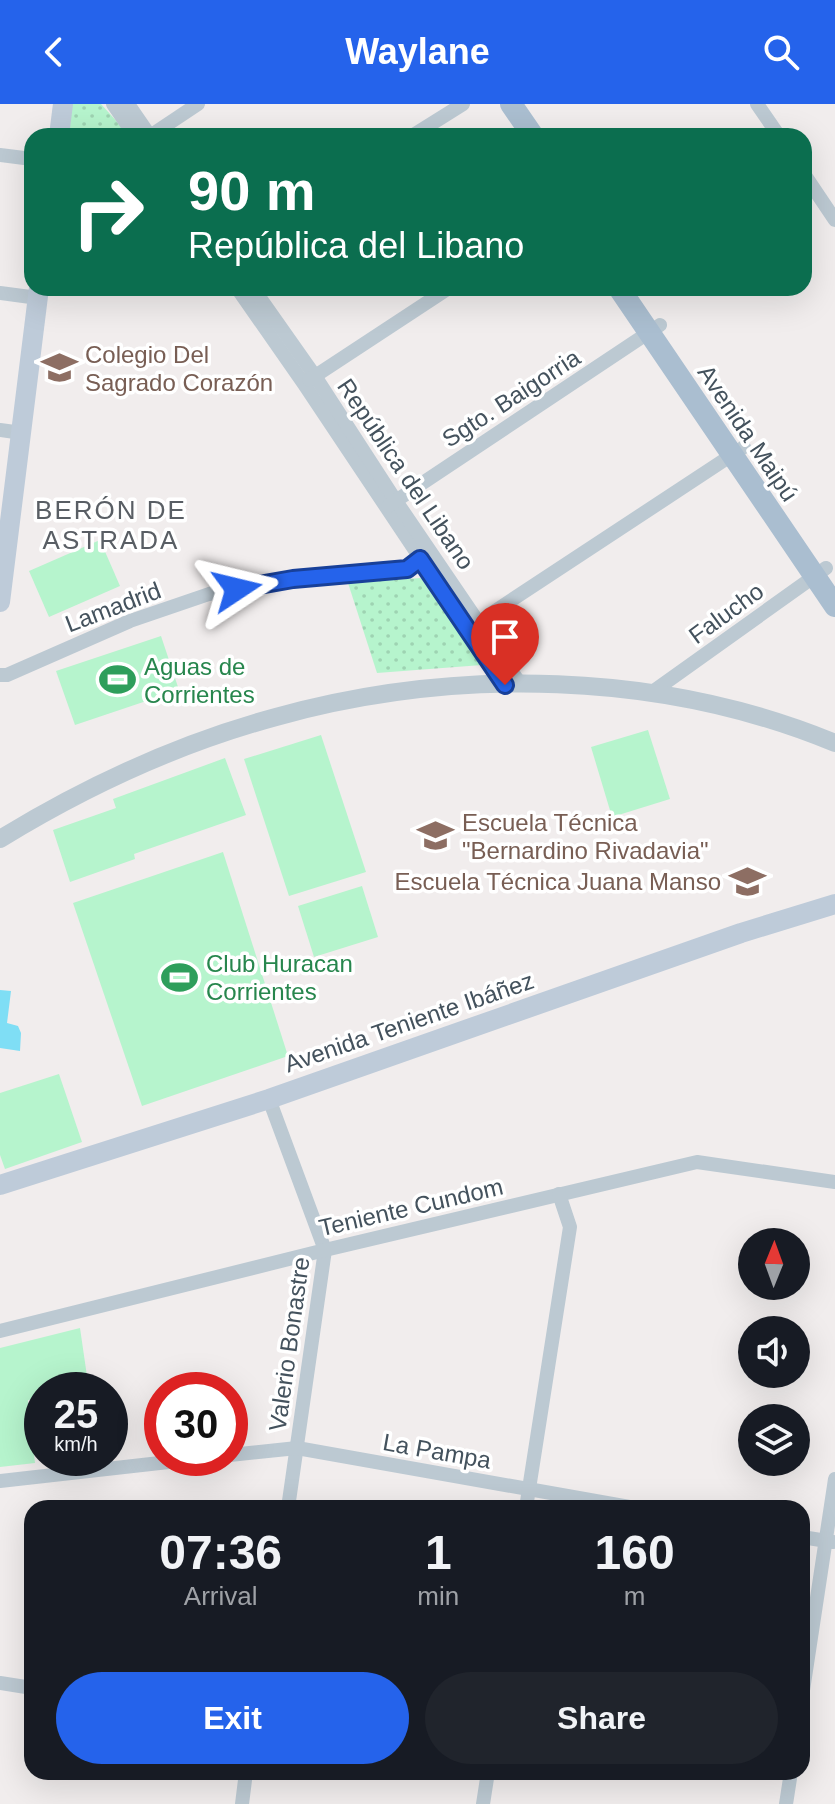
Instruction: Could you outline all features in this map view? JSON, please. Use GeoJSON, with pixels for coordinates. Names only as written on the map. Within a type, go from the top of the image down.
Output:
{"type":"FeatureCollection","features":[{"type":"Feature","properties":{"kind":"main road"},"geometry":{"type":"LineString","coordinates":[[60,128],[63,104]]}},
{"type":"Feature","properties":{"kind":"main road"},"geometry":{"type":"LineString","coordinates":[[494,104],[510,128]]}},
{"type":"Feature","properties":{"kind":"main road"},"geometry":{"type":"LineString","coordinates":[[511,104],[528,128]]}},
{"type":"Feature","properties":{"kind":"main road"},"geometry":{"type":"LineString","coordinates":[[0,602],[3,552],[22,433],[39,296]]}},
{"type":"Feature","properties":{"kind":"main road","name":"Avenida Maipú"},"geometry":{"type":"LineString","coordinates":[[626,296],[655,329],[825,575],[835,606]]}},
{"type":"Feature","properties":{"kind":"main road","name":"Avenida Maipú"},"geometry":{"type":"LineString","coordinates":[[640,296],[655,329]]}},
{"type":"Feature","properties":{"kind":"main road","name":"Avenida Teniente Ibáñez"},"geometry":{"type":"LineString","coordinates":[[0,1185],[269,1099],[741,933],[835,904]]}},
{"type":"Feature","properties":{"kind":"street"},"geometry":{"type":"LineString","coordinates":[[113,104],[130,128]]}},
{"type":"Feature","properties":{"kind":"street"},"geometry":{"type":"LineString","coordinates":[[128,104],[144,128]]}},
{"type":"Feature","properties":{"kind":"street"},"geometry":{"type":"LineString","coordinates":[[162,128],[198,104]]}},
{"type":"Feature","properties":{"kind":"street"},"geometry":{"type":"LineString","coordinates":[[425,128],[463,104]]}},
{"type":"Feature","properties":{"kind":"street"},"geometry":{"type":"LineString","coordinates":[[757,104],[774,128]]}},
{"type":"Feature","properties":{"kind":"street"},"geometry":{"type":"LineString","coordinates":[[0,155],[24,158]]}},
{"type":"Feature","properties":{"kind":"street"},"geometry":{"type":"LineString","coordinates":[[812,186],[835,220]]}},
{"type":"Feature","properties":{"kind":"street"},"geometry":{"type":"LineString","coordinates":[[0,293],[24,293]]}},
{"type":"Feature","properties":{"kind":"street","name":"República del Libano"},"geometry":{"type":"LineString","coordinates":[[243,296],[310,380]]}},
{"type":"Feature","properties":{"kind":"street","name":"República del Libano"},"geometry":{"type":"LineString","coordinates":[[258,296],[391,504],[513,685]]}},
{"type":"Feature","properties":{"kind":"street"},"geometry":{"type":"LineString","coordinates":[[310,380],[437,296]]}},
{"type":"Feature","properties":{"kind":"street","name":"Sgto. Baigorria"},"geometry":{"type":"LineString","coordinates":[[391,504],[655,329]]}},
{"type":"Feature","properties":{"kind":"street"},"geometry":{"type":"LineString","coordinates":[[0,430],[22,433]]}},
{"type":"Feature","properties":{"kind":"street"},"geometry":{"type":"LineString","coordinates":[[475,628],[738,452]]}},
{"type":"Feature","properties":{"kind":"street","name":"Lamadrid"},"geometry":{"type":"LineString","coordinates":[[0,675],[7,675],[130,621],[209,594],[293,579],[407,569],[425,555]]}},
{"type":"Feature","properties":{"kind":"street","name":"Falucho"},"geometry":{"type":"LineString","coordinates":[[651,693],[825,575]]}},
{"type":"Feature","properties":{"kind":"street"},"geometry":{"type":"LineString","coordinates":[[0,839],[95,787],[172,753],[276,717],[343,701],[421,688],[583,686],[651,693],[762,718],[835,743]]}},
{"type":"Feature","properties":{"kind":"street","name":"Valerio Bonastre"},"geometry":{"type":"LineString","coordinates":[[269,1099],[325,1250],[289,1500]]}},
{"type":"Feature","properties":{"kind":"street","name":"Teniente Cundom"},"geometry":{"type":"LineString","coordinates":[[0,1331],[697,1162],[835,1182]]}},
{"type":"Feature","properties":{"kind":"street"},"geometry":{"type":"LineString","coordinates":[[527,1500],[570,1227],[559,1194]]}},
{"type":"Feature","properties":{"kind":"street","name":"La Pampa"},"geometry":{"type":"LineString","coordinates":[[248,1453],[297,1448],[588,1500]]}},
{"type":"Feature","properties":{"kind":"street"},"geometry":{"type":"LineString","coordinates":[[0,1481],[144,1465]]}},
{"type":"Feature","properties":{"kind":"street"},"geometry":{"type":"LineString","coordinates":[[810,1652],[830,1541],[835,1479]]}},
{"type":"Feature","properties":{"kind":"street"},"geometry":{"type":"LineString","coordinates":[[810,1538],[830,1541]]}},
{"type":"Feature","properties":{"kind":"street"},"geometry":{"type":"LineString","coordinates":[[0,1683],[24,1687]]}},
{"type":"Feature","properties":{"kind":"street"},"geometry":{"type":"LineString","coordinates":[[242,1804],[245,1780]]}},
{"type":"Feature","properties":{"kind":"street"},"geometry":{"type":"LineString","coordinates":[[483,1804],[487,1780]]}},
{"type":"Feature","properties":{"kind":"street"},"geometry":{"type":"LineString","coordinates":[[786,1804],[790,1780]]}},
{"type":"Feature","properties":{"kind":"green space"},"geometry":{"type":"Polygon","coordinates":[[[72,104],[101,104],[123,128],[70,128],[72,104]]]}},
{"type":"Feature","properties":{"kind":"green space"},"geometry":{"type":"Polygon","coordinates":[[[100,540],[120,586],[49,617],[29,571],[100,540]]]}},
{"type":"Feature","properties":{"kind":"green space"},"geometry":{"type":"Polygon","coordinates":[[[421,578],[482,665],[377,673],[348,583],[421,578]]]}},
{"type":"Feature","properties":{"kind":"green space","name":"Aguas de Corrientes"},"geometry":{"type":"Polygon","coordinates":[[[161,636],[179,690],[75,725],[56,671],[161,636]]]}},
{"type":"Feature","properties":{"kind":"green space"},"geometry":{"type":"Polygon","coordinates":[[[648,730],[670,799],[612,817],[591,747],[648,730]]]}},
{"type":"Feature","properties":{"kind":"green space"},"geometry":{"type":"Polygon","coordinates":[[[321,735],[366,872],[289,896],[244,759],[321,735]]]}},
{"type":"Feature","properties":{"kind":"green space"},"geometry":{"type":"Polygon","coordinates":[[[225,758],[246,815],[134,854],[135,859],[70,882],[53,830],[116,808],[113,799],[225,758]]]}},
{"type":"Feature","properties":{"kind":"green space","name":"Club Huracan Corrientes"},"geometry":{"type":"Polygon","coordinates":[[[223,852],[288,1056],[142,1106],[73,903],[223,852]]]}},
{"type":"Feature","properties":{"kind":"green space"},"geometry":{"type":"Polygon","coordinates":[[[362,886],[378,937],[314,957],[298,906],[362,886]]]}},
{"type":"Feature","properties":{"kind":"green space"},"geometry":{"type":"Polygon","coordinates":[[[59,1074],[82,1142],[5,1169],[0,1155],[0,1093],[59,1074]]]}},
{"type":"Feature","properties":{"kind":"green space"},"geometry":{"type":"Polygon","coordinates":[[[80,1328],[86,1372],[24,1372],[24,1464],[0,1467],[0,1348],[80,1328]]]}},
{"type":"Feature","properties":{"kind":"water"},"geometry":{"type":"Polygon","coordinates":[[[0,990],[11,991],[7,1023],[18,1026],[21,1033],[20,1051],[0,1048],[0,990]]]}},
{"type":"Feature","properties":{"kind":"place","name":"Colegio Del Sagrado Corazón"},"geometry":{"type":"Point","coordinates":[59,368]}},
{"type":"Feature","properties":{"kind":"place","name":"Aguas de Corrientes"},"geometry":{"type":"Point","coordinates":[118,680]}},
{"type":"Feature","properties":{"kind":"place","name":"Escuela Técnica \"Bernardino Rivadavia\""},"geometry":{"type":"Point","coordinates":[436,836]}},
{"type":"Feature","properties":{"kind":"place","name":"Escuela Técnica Juana Manso"},"geometry":{"type":"Point","coordinates":[747,881]}},
{"type":"Feature","properties":{"kind":"place","name":"Club Huracan Corrientes"},"geometry":{"type":"Point","coordinates":[180,977]}},
{"type":"Feature","properties":{"kind":"district","name":"BERÓN DE ASTRADA"},"geometry":{"type":"Point","coordinates":[111,525]}},
{"type":"Feature","properties":{"kind":"route"},"geometry":{"type":"LineString","coordinates":[[237,589],[293,579],[407,569],[420,559],[505,685]]}}]}
